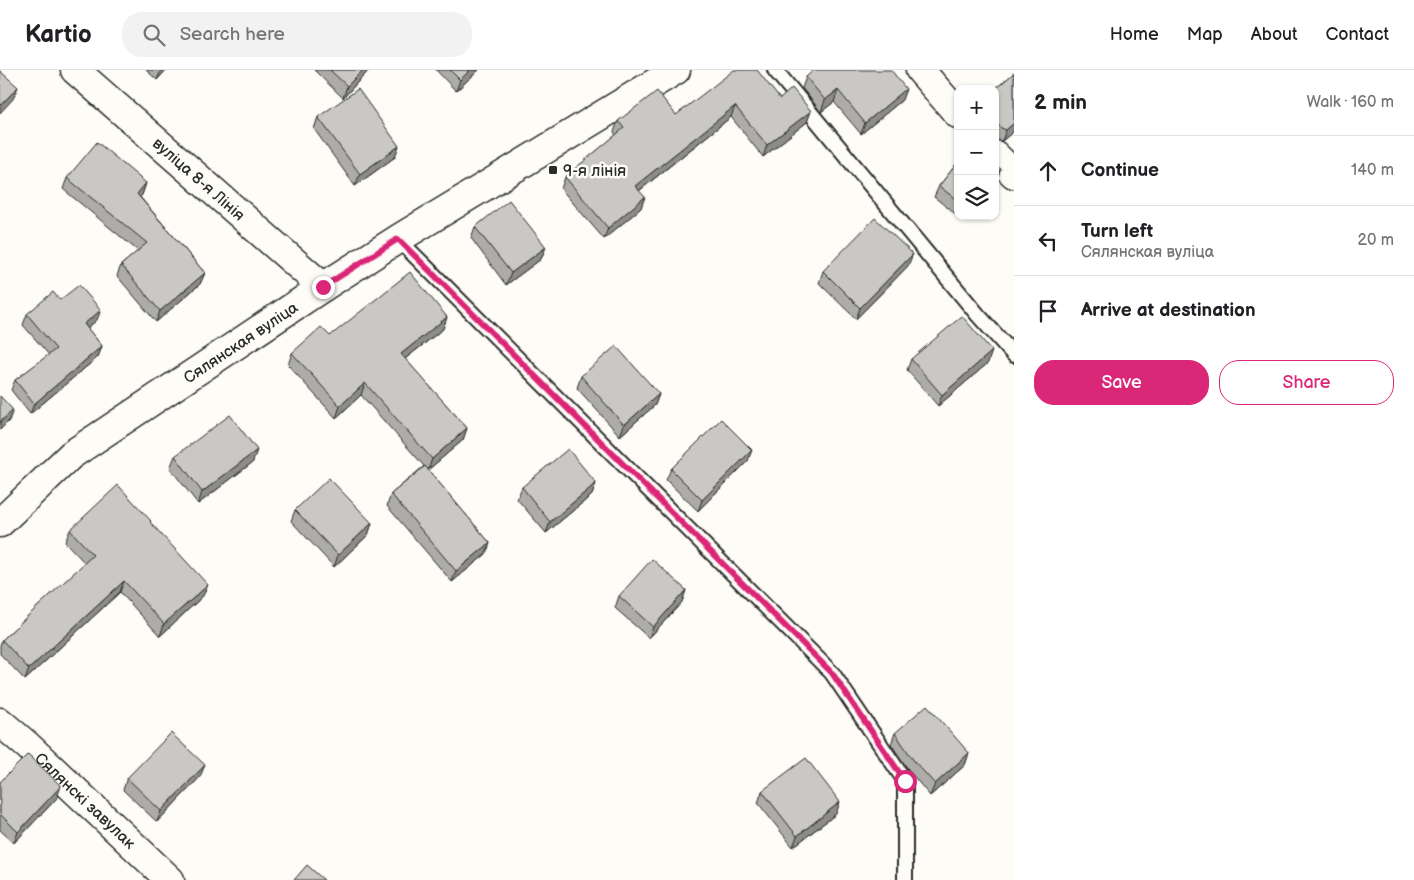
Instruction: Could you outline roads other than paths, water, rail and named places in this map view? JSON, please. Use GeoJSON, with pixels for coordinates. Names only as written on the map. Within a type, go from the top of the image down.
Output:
{"type":"FeatureCollection","features":[{"type":"Feature","properties":{"kind":"street","name":"вуліца 8-я Лінія"},"geometry":{"type":"LineString","coordinates":[[75,70],[323,287]]}},
{"type":"Feature","properties":{"kind":"street","name":"Сялянская вуліца"},"geometry":{"type":"LineString","coordinates":[[0,523],[70,455],[398,239],[676,70]]}},
{"type":"Feature","properties":{"kind":"street"},"geometry":{"type":"LineString","coordinates":[[920,70],[954,109]]}},
{"type":"Feature","properties":{"kind":"street"},"geometry":{"type":"LineString","coordinates":[[999,159],[1014,174]]}},
{"type":"Feature","properties":{"kind":"street","name":"Сялянскі завулак"},"geometry":{"type":"LineString","coordinates":[[0,722],[170,880]]}},
{"type":"Feature","properties":{"kind":"lane"},"geometry":{"type":"LineString","coordinates":[[775,70],[978,315],[1014,355]]}},
{"type":"Feature","properties":{"kind":"lane"},"geometry":{"type":"LineString","coordinates":[[398,239],[832,673],[905,781],[905,880]]}},
{"type":"Feature","properties":{"kind":"place","name":"9-я лінія"},"geometry":{"type":"Point","coordinates":[553,170]}}]}
